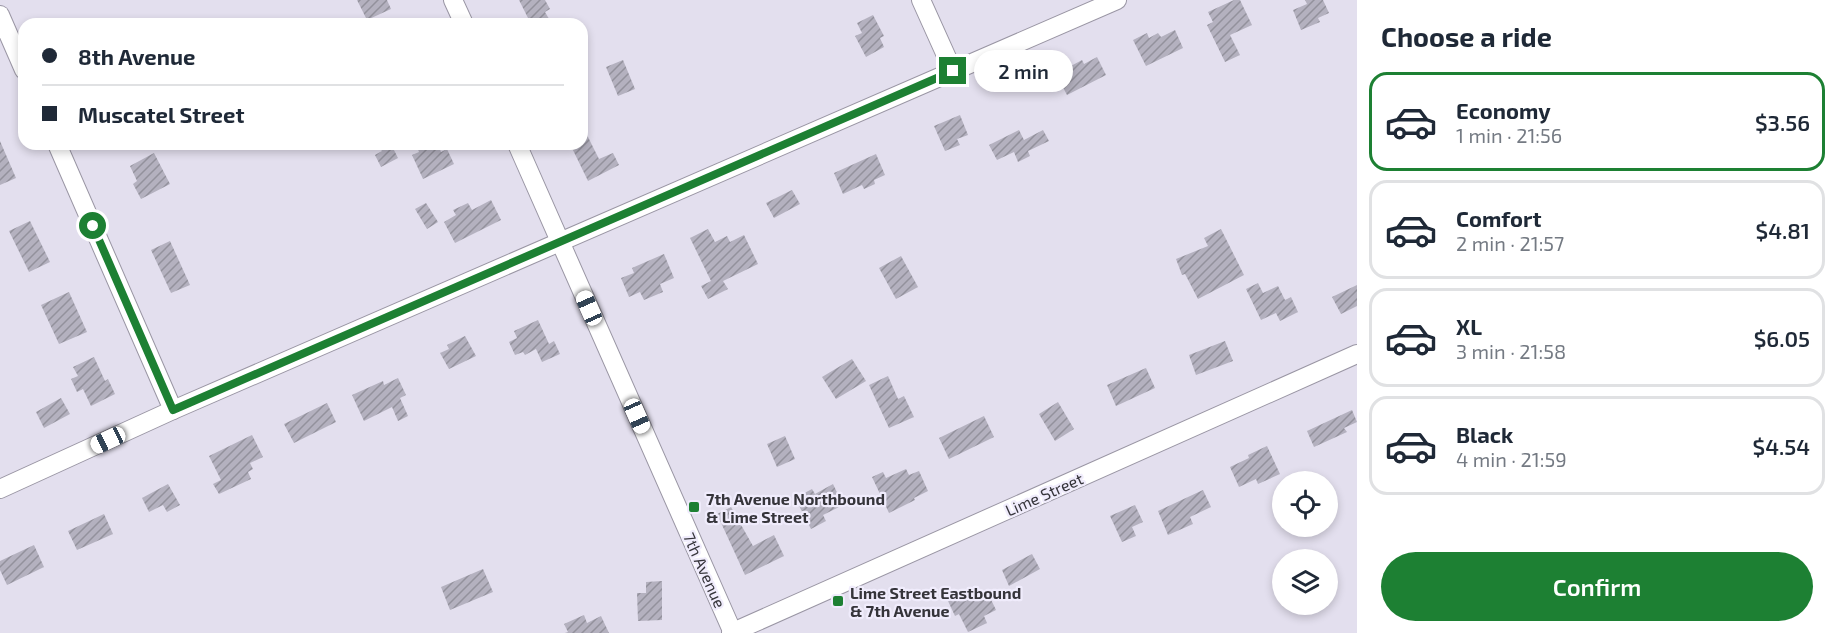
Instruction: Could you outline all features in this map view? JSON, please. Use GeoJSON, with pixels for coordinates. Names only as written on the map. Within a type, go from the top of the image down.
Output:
{"type":"FeatureCollection","features":[{"type":"Feature","properties":{"kind":"street"},"geometry":{"type":"LineString","coordinates":[[453,0],[461,18]]}},
{"type":"Feature","properties":{"kind":"street"},"geometry":{"type":"LineString","coordinates":[[921,0],[953,71]]}},
{"type":"Feature","properties":{"kind":"street"},"geometry":{"type":"LineString","coordinates":[[0,489],[173,410],[1117,0]]}},
{"type":"Feature","properties":{"kind":"street"},"geometry":{"type":"LineString","coordinates":[[0,15],[18,56]]}},
{"type":"Feature","properties":{"kind":"street"},"geometry":{"type":"LineString","coordinates":[[60,150],[173,410]]}},
{"type":"Feature","properties":{"kind":"street","name":"7th Avenue"},"geometry":{"type":"LineString","coordinates":[[520,150],[732,633]]}},
{"type":"Feature","properties":{"kind":"street","name":"Lime Street"},"geometry":{"type":"LineString","coordinates":[[732,633],[1357,354]]}},
{"type":"Feature","properties":{"kind":"building"},"geometry":{"type":"Polygon","coordinates":[[[357,0],[387,0],[391,9],[371,18],[366,18],[357,0]]]}},
{"type":"Feature","properties":{"kind":"building"},"geometry":{"type":"Polygon","coordinates":[[[519,0],[545,0],[550,9],[545,12],[548,18],[528,18],[519,0]]]}},
{"type":"Feature","properties":{"kind":"building"},"geometry":{"type":"Polygon","coordinates":[[[1234,0],[1240,0],[1252,25],[1230,35],[1240,55],[1225,62],[1207,25],[1213,22],[1208,12],[1234,0]]]}},
{"type":"Feature","properties":{"kind":"building"},"geometry":{"type":"Polygon","coordinates":[[[1305,0],[1323,0],[1329,13],[1318,18],[1320,22],[1301,30],[1293,10],[1307,4],[1305,0]]]}},
{"type":"Feature","properties":{"kind":"building"},"geometry":{"type":"Polygon","coordinates":[[[873,15],[884,36],[880,38],[884,47],[866,57],[855,36],[862,33],[857,23],[873,15]]]}},
{"type":"Feature","properties":{"kind":"building"},"geometry":{"type":"Polygon","coordinates":[[[1175,30],[1183,48],[1146,66],[1133,40],[1147,33],[1149,38],[1158,33],[1161,37],[1175,30]]]}},
{"type":"Feature","properties":{"kind":"building"},"geometry":{"type":"Polygon","coordinates":[[[1097,57],[1106,75],[1067,95],[1056,74],[1082,60],[1084,64],[1097,57]]]}},
{"type":"Feature","properties":{"kind":"building"},"geometry":{"type":"Polygon","coordinates":[[[623,60],[635,89],[618,96],[606,67],[623,60]]]}},
{"type":"Feature","properties":{"kind":"building"},"geometry":{"type":"Polygon","coordinates":[[[960,115],[968,135],[957,139],[960,145],[945,151],[934,126],[960,115]]]}},
{"type":"Feature","properties":{"kind":"building"},"geometry":{"type":"Polygon","coordinates":[[[1019,130],[1024,140],[1043,130],[1049,141],[1028,151],[1030,156],[1018,162],[1014,152],[997,160],[989,145],[1019,130]]]}},
{"type":"Feature","properties":{"kind":"building"},"geometry":{"type":"Polygon","coordinates":[[[588,137],[599,159],[613,153],[619,165],[588,181],[573,150],[588,150],[588,137]]]}},
{"type":"Feature","properties":{"kind":"building"},"geometry":{"type":"Polygon","coordinates":[[[0,141],[16,178],[0,185],[0,141]]]}},
{"type":"Feature","properties":{"kind":"building"},"geometry":{"type":"Polygon","coordinates":[[[394,150],[398,158],[381,167],[375,155],[382,151],[394,150]]]}},
{"type":"Feature","properties":{"kind":"building"},"geometry":{"type":"Polygon","coordinates":[[[418,150],[440,150],[441,152],[447,150],[454,164],[423,179],[412,155],[419,152],[418,150]]]}},
{"type":"Feature","properties":{"kind":"building"},"geometry":{"type":"Polygon","coordinates":[[[154,153],[170,184],[141,199],[133,184],[137,181],[130,166],[154,153]]]}},
{"type":"Feature","properties":{"kind":"building"},"geometry":{"type":"Polygon","coordinates":[[[876,154],[885,175],[874,180],[875,184],[864,189],[862,185],[843,194],[834,173],[876,154]]]}},
{"type":"Feature","properties":{"kind":"building"},"geometry":{"type":"Polygon","coordinates":[[[792,190],[800,204],[774,218],[766,203],[792,190]]]}},
{"type":"Feature","properties":{"kind":"building"},"geometry":{"type":"Polygon","coordinates":[[[491,200],[501,220],[455,243],[444,222],[456,215],[453,210],[468,203],[472,210],[491,200]]]}},
{"type":"Feature","properties":{"kind":"building"},"geometry":{"type":"Polygon","coordinates":[[[426,203],[438,222],[427,229],[415,209],[426,203]]]}},
{"type":"Feature","properties":{"kind":"building"},"geometry":{"type":"Polygon","coordinates":[[[30,221],[50,262],[29,272],[9,231],[30,221]]]}},
{"type":"Feature","properties":{"kind":"building"},"geometry":{"type":"Polygon","coordinates":[[[708,229],[715,242],[727,236],[730,242],[744,235],[758,264],[723,281],[728,289],[708,299],[701,286],[711,281],[690,238],[708,229]]]}},
{"type":"Feature","properties":{"kind":"building"},"geometry":{"type":"Polygon","coordinates":[[[1221,229],[1244,275],[1198,299],[1185,274],[1182,275],[1176,259],[1208,246],[1204,238],[1221,229]]]}},
{"type":"Feature","properties":{"kind":"building"},"geometry":{"type":"Polygon","coordinates":[[[170,241],[190,285],[171,293],[151,250],[170,241]]]}},
{"type":"Feature","properties":{"kind":"building"},"geometry":{"type":"Polygon","coordinates":[[[664,254],[674,278],[660,284],[663,292],[644,300],[640,292],[629,297],[621,278],[634,273],[632,268],[664,254]]]}},
{"type":"Feature","properties":{"kind":"building"},"geometry":{"type":"Polygon","coordinates":[[[901,256],[918,287],[896,299],[879,268],[901,256]]]}},
{"type":"Feature","properties":{"kind":"building"},"geometry":{"type":"Polygon","coordinates":[[[1258,283],[1263,293],[1278,286],[1285,300],[1291,297],[1298,312],[1280,321],[1276,313],[1261,320],[1246,289],[1258,283]]]}},
{"type":"Feature","properties":{"kind":"building"},"geometry":{"type":"Polygon","coordinates":[[[1357,285],[1357,306],[1341,314],[1332,297],[1357,285]]]}},
{"type":"Feature","properties":{"kind":"building"},"geometry":{"type":"Polygon","coordinates":[[[69,292],[87,332],[59,344],[41,305],[69,292]]]}},
{"type":"Feature","properties":{"kind":"building"},"geometry":{"type":"Polygon","coordinates":[[[538,320],[549,344],[554,341],[560,354],[542,362],[536,349],[525,355],[523,352],[515,355],[509,342],[517,338],[514,331],[538,320]]]}},
{"type":"Feature","properties":{"kind":"building"},"geometry":{"type":"Polygon","coordinates":[[[465,336],[476,356],[449,369],[440,353],[449,349],[447,345],[465,336]]]}},
{"type":"Feature","properties":{"kind":"building"},"geometry":{"type":"Polygon","coordinates":[[[1225,341],[1233,361],[1196,375],[1189,355],[1225,341]]]}},
{"type":"Feature","properties":{"kind":"building"},"geometry":{"type":"Polygon","coordinates":[[[94,357],[105,381],[108,379],[115,394],[91,406],[83,389],[77,392],[71,379],[78,376],[73,367],[94,357]]]}},
{"type":"Feature","properties":{"kind":"building"},"geometry":{"type":"Polygon","coordinates":[[[852,359],[866,381],[836,399],[822,377],[852,359]]]}},
{"type":"Feature","properties":{"kind":"building"},"geometry":{"type":"Polygon","coordinates":[[[1146,368],[1155,388],[1116,406],[1107,385],[1146,368]]]}},
{"type":"Feature","properties":{"kind":"building"},"geometry":{"type":"Polygon","coordinates":[[[888,376],[898,399],[904,396],[914,417],[889,428],[869,385],[888,376]]]}},
{"type":"Feature","properties":{"kind":"building"},"geometry":{"type":"Polygon","coordinates":[[[398,378],[406,395],[400,398],[408,416],[398,421],[392,407],[364,421],[352,395],[383,381],[384,385],[398,378]]]}},
{"type":"Feature","properties":{"kind":"building"},"geometry":{"type":"Polygon","coordinates":[[[61,398],[70,414],[44,428],[36,412],[61,398]]]}},
{"type":"Feature","properties":{"kind":"building"},"geometry":{"type":"Polygon","coordinates":[[[1058,402],[1074,429],[1055,441],[1039,414],[1058,402]]]}},
{"type":"Feature","properties":{"kind":"building"},"geometry":{"type":"Polygon","coordinates":[[[327,403],[336,422],[294,443],[284,424],[327,403]]]}},
{"type":"Feature","properties":{"kind":"building"},"geometry":{"type":"Polygon","coordinates":[[[1352,410],[1357,422],[1344,428],[1347,432],[1314,447],[1307,431],[1352,410]]]}},
{"type":"Feature","properties":{"kind":"building"},"geometry":{"type":"Polygon","coordinates":[[[984,416],[994,437],[949,459],[939,438],[984,416]]]}},
{"type":"Feature","properties":{"kind":"building"},"geometry":{"type":"Polygon","coordinates":[[[252,435],[263,457],[250,463],[253,469],[248,472],[251,479],[219,494],[213,484],[221,480],[209,456],[252,435]]]}},
{"type":"Feature","properties":{"kind":"building"},"geometry":{"type":"Polygon","coordinates":[[[785,436],[795,459],[777,467],[767,444],[785,436]]]}},
{"type":"Feature","properties":{"kind":"building"},"geometry":{"type":"Polygon","coordinates":[[[1267,446],[1279,471],[1272,471],[1272,478],[1258,484],[1256,479],[1239,487],[1230,467],[1249,458],[1248,455],[1267,446]]]}},
{"type":"Feature","properties":{"kind":"building"},"geometry":{"type":"Polygon","coordinates":[[[906,469],[909,475],[919,471],[928,491],[889,513],[872,477],[883,472],[886,478],[906,469]]]}},
{"type":"Feature","properties":{"kind":"building"},"geometry":{"type":"Polygon","coordinates":[[[168,484],[180,505],[167,512],[163,505],[149,512],[142,498],[168,484]]]}},
{"type":"Feature","properties":{"kind":"building"},"geometry":{"type":"Polygon","coordinates":[[[833,484],[843,505],[823,515],[826,521],[811,529],[795,498],[812,489],[815,494],[833,484]]]}},
{"type":"Feature","properties":{"kind":"building"},"geometry":{"type":"Polygon","coordinates":[[[1203,490],[1211,507],[1190,517],[1193,524],[1168,535],[1158,511],[1203,490]]]}},
{"type":"Feature","properties":{"kind":"building"},"geometry":{"type":"Polygon","coordinates":[[[1135,505],[1143,522],[1132,527],[1136,536],[1122,542],[1110,516],[1135,505]]]}},
{"type":"Feature","properties":{"kind":"building"},"geometry":{"type":"Polygon","coordinates":[[[731,507],[753,546],[774,535],[784,556],[745,575],[717,514],[731,507]]]}},
{"type":"Feature","properties":{"kind":"building"},"geometry":{"type":"Polygon","coordinates":[[[104,514],[113,534],[77,550],[68,531],[104,514]]]}},
{"type":"Feature","properties":{"kind":"building"},"geometry":{"type":"Polygon","coordinates":[[[34,545],[44,567],[7,585],[0,570],[0,561],[34,545]]]}},
{"type":"Feature","properties":{"kind":"building"},"geometry":{"type":"Polygon","coordinates":[[[1032,554],[1040,569],[1009,586],[1002,570],[1032,554]]]}},
{"type":"Feature","properties":{"kind":"building"},"geometry":{"type":"Polygon","coordinates":[[[483,569],[493,592],[450,610],[441,587],[483,569]]]}},
{"type":"Feature","properties":{"kind":"building"},"geometry":{"type":"Polygon","coordinates":[[[662,581],[662,620],[638,621],[637,593],[646,593],[646,582],[662,581]]]}},
{"type":"Feature","properties":{"kind":"building"},"geometry":{"type":"Polygon","coordinates":[[[986,589],[996,610],[984,616],[987,623],[968,632],[959,614],[955,616],[948,601],[961,594],[964,599],[986,589]]]}},
{"type":"Feature","properties":{"kind":"building"},"geometry":{"type":"Polygon","coordinates":[[[584,615],[587,623],[601,616],[609,633],[565,633],[568,632],[564,624],[584,615]]]}},
{"type":"Feature","properties":{"kind":"place","name":"7th Avenue Northbound & Lime Street"},"geometry":{"type":"Point","coordinates":[694,507]}},
{"type":"Feature","properties":{"kind":"place","name":"Lime Street Eastbound & 7th Avenue"},"geometry":{"type":"Point","coordinates":[838,601]}},
{"type":"Feature","properties":{"kind":"route"},"geometry":{"type":"LineString","coordinates":[[93,226],[173,410],[953,71]]}}]}
